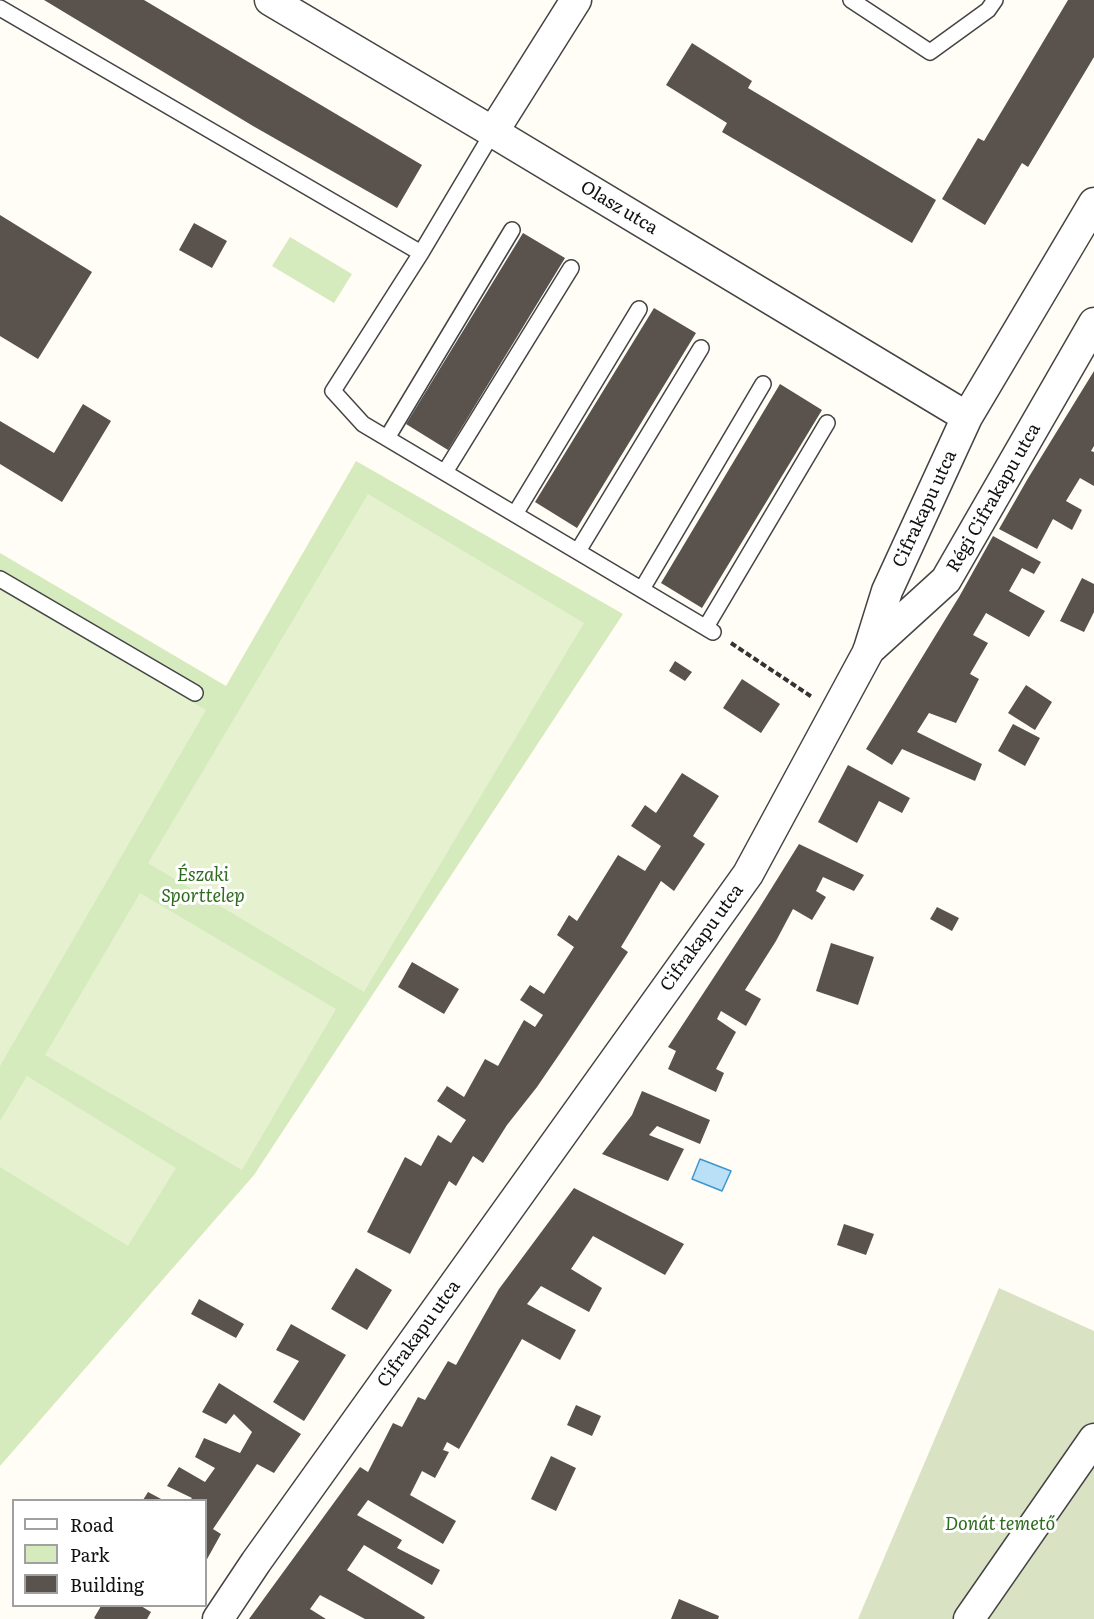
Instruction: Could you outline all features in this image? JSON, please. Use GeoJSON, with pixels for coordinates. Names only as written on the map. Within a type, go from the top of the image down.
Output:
{"type":"FeatureCollection","features":[{"type":"Feature","properties":{"kind":"street","name":"Olasz utca"},"geometry":{"type":"LineString","coordinates":[[270,0],[967,417]]}},
{"type":"Feature","properties":{"kind":"street"},"geometry":{"type":"LineString","coordinates":[[494,132],[576,0]]}},
{"type":"Feature","properties":{"kind":"street","name":"Cifrakapu utca"},"geometry":{"type":"LineString","coordinates":[[218,1619],[256,1562],[748,874],[868,652],[886,591],[967,417],[1094,203]]}},
{"type":"Feature","properties":{"kind":"street","name":"Régi Cifrakapu utca"},"geometry":{"type":"LineString","coordinates":[[868,652],[946,580],[1094,323]]}},
{"type":"Feature","properties":{"kind":"street"},"geometry":{"type":"LineString","coordinates":[[969,1619],[1094,1439]]}},
{"type":"Feature","properties":{"kind":"lane"},"geometry":{"type":"LineString","coordinates":[[851,0],[930,52],[988,10],[995,0]]}},
{"type":"Feature","properties":{"kind":"lane"},"geometry":{"type":"LineString","coordinates":[[0,8],[421,253]]}},
{"type":"Feature","properties":{"kind":"lane"},"geometry":{"type":"LineString","coordinates":[[494,132],[421,253],[333,391],[363,423],[710,629],[827,423]]}},
{"type":"Feature","properties":{"kind":"lane"},"geometry":{"type":"LineString","coordinates":[[387,438],[512,230]]}},
{"type":"Feature","properties":{"kind":"lane"},"geometry":{"type":"LineString","coordinates":[[445,472],[571,268]]}},
{"type":"Feature","properties":{"kind":"lane"},"geometry":{"type":"LineString","coordinates":[[515,514],[639,309]]}},
{"type":"Feature","properties":{"kind":"lane"},"geometry":{"type":"LineString","coordinates":[[578,551],[701,348]]}},
{"type":"Feature","properties":{"kind":"lane"},"geometry":{"type":"LineString","coordinates":[[642,589],[763,384]]}},
{"type":"Feature","properties":{"kind":"lane"},"geometry":{"type":"LineString","coordinates":[[0,579],[195,693]]}},
{"type":"Feature","properties":{"kind":"path"},"geometry":{"type":"LineString","coordinates":[[710,629],[835,712]]}},
{"type":"Feature","properties":{"kind":"green space"},"geometry":{"type":"Polygon","coordinates":[[[290,237],[352,274],[334,303],[272,266],[290,237]]]}},
{"type":"Feature","properties":{"kind":"green space","name":"Északi Sporttelep"},"geometry":{"type":"Polygon","coordinates":[[[356,461],[623,614],[254,1175],[0,1466],[0,553],[226,686],[356,461]]]}},
{"type":"Feature","properties":{"kind":"green space"},"geometry":{"type":"Polygon","coordinates":[[[368,494],[584,623],[364,992],[148,863],[368,494]]]}},
{"type":"Feature","properties":{"kind":"green space"},"geometry":{"type":"Polygon","coordinates":[[[0,590],[206,710],[0,1066],[0,590]]]}},
{"type":"Feature","properties":{"kind":"green space"},"geometry":{"type":"Polygon","coordinates":[[[140,893],[336,1009],[242,1170],[45,1055],[140,893]]]}},
{"type":"Feature","properties":{"kind":"green space"},"geometry":{"type":"Polygon","coordinates":[[[27,1076],[176,1168],[128,1246],[0,1167],[0,1121],[27,1076]]]}},
{"type":"Feature","properties":{"kind":"green space","name":"Donát temető"},"geometry":{"type":"Polygon","coordinates":[[[999,1288],[1094,1331],[1094,1619],[858,1619],[999,1288]]]}},
{"type":"Feature","properties":{"kind":"water"},"geometry":{"type":"Polygon","coordinates":[[[700,1159],[731,1171],[722,1191],[692,1179],[700,1159]]]}},
{"type":"Feature","properties":{"kind":"building"},"geometry":{"type":"Polygon","coordinates":[[[44,0],[144,0],[422,165],[397,208],[253,126],[44,0]]]}},
{"type":"Feature","properties":{"kind":"building"},"geometry":{"type":"Polygon","coordinates":[[[1068,0],[1094,0],[1094,57],[1028,167],[1022,163],[985,225],[942,199],[978,138],[984,141],[1068,0]]]}},
{"type":"Feature","properties":{"kind":"building"},"geometry":{"type":"Polygon","coordinates":[[[692,43],[752,81],[748,88],[936,200],[912,243],[722,132],[727,123],[666,85],[692,43]]]}},
{"type":"Feature","properties":{"kind":"building"},"geometry":{"type":"Polygon","coordinates":[[[0,215],[92,272],[38,359],[0,336],[0,215]]]}},
{"type":"Feature","properties":{"kind":"building"},"geometry":{"type":"Polygon","coordinates":[[[194,223],[227,241],[212,268],[179,250],[194,223]]]}},
{"type":"Feature","properties":{"kind":"building"},"geometry":{"type":"Polygon","coordinates":[[[523,233],[565,258],[448,450],[406,424],[523,233]]]}},
{"type":"Feature","properties":{"kind":"building"},"geometry":{"type":"Polygon","coordinates":[[[654,308],[696,333],[577,528],[535,502],[654,308]]]}},
{"type":"Feature","properties":{"kind":"building"},"geometry":{"type":"Polygon","coordinates":[[[1094,371],[1094,446],[1091,451],[1094,452],[1094,486],[1080,478],[1066,501],[1082,510],[1072,530],[1053,519],[1037,549],[999,529],[1094,371]]]}},
{"type":"Feature","properties":{"kind":"building"},"geometry":{"type":"Polygon","coordinates":[[[780,384],[822,410],[702,608],[661,583],[780,384]]]}},
{"type":"Feature","properties":{"kind":"building"},"geometry":{"type":"Polygon","coordinates":[[[83,404],[111,421],[62,502],[0,464],[0,421],[54,453],[83,404]]]}},
{"type":"Feature","properties":{"kind":"building"},"geometry":{"type":"Polygon","coordinates":[[[993,536],[1041,562],[1034,574],[1022,568],[1009,591],[1045,611],[1029,637],[986,613],[973,635],[988,643],[970,674],[979,679],[956,723],[929,713],[917,732],[982,764],[975,781],[902,749],[892,765],[866,749],[959,597],[993,536]]]}},
{"type":"Feature","properties":{"kind":"building"},"geometry":{"type":"Polygon","coordinates":[[[1082,578],[1094,584],[1094,612],[1084,632],[1060,621],[1082,578]]]}},
{"type":"Feature","properties":{"kind":"building"},"geometry":{"type":"Polygon","coordinates":[[[675,661],[692,672],[685,681],[669,671],[675,661]]]}},
{"type":"Feature","properties":{"kind":"building"},"geometry":{"type":"Polygon","coordinates":[[[742,679],[780,704],[761,733],[723,708],[742,679]]]}},
{"type":"Feature","properties":{"kind":"building"},"geometry":{"type":"Polygon","coordinates":[[[1026,685],[1052,702],[1035,730],[1008,713],[1026,685]]]}},
{"type":"Feature","properties":{"kind":"building"},"geometry":{"type":"Polygon","coordinates":[[[1013,724],[1040,738],[1025,766],[998,751],[1013,724]]]}},
{"type":"Feature","properties":{"kind":"building"},"geometry":{"type":"Polygon","coordinates":[[[848,765],[910,798],[902,813],[879,801],[857,843],[818,822],[848,765]]]}},
{"type":"Feature","properties":{"kind":"building"},"geometry":{"type":"Polygon","coordinates":[[[682,773],[719,796],[693,836],[705,844],[674,891],[661,881],[621,947],[628,952],[565,1046],[507,1125],[483,1163],[473,1156],[456,1186],[449,1181],[410,1254],[367,1232],[405,1157],[421,1166],[438,1135],[451,1143],[466,1120],[437,1101],[447,1086],[464,1097],[485,1059],[498,1066],[524,1020],[535,1027],[543,1015],[520,1000],[530,985],[544,994],[574,947],[557,935],[569,915],[577,921],[618,855],[645,871],[661,846],[631,826],[645,805],[656,813],[682,773]]]}},
{"type":"Feature","properties":{"kind":"building"},"geometry":{"type":"Polygon","coordinates":[[[799,844],[864,875],[854,891],[823,877],[816,891],[826,897],[812,920],[793,909],[745,990],[761,999],[746,1026],[721,1011],[717,1019],[736,1032],[716,1069],[724,1073],[716,1092],[668,1069],[676,1051],[668,1047],[799,844]]]}},
{"type":"Feature","properties":{"kind":"building"},"geometry":{"type":"Polygon","coordinates":[[[937,907],[959,918],[952,931],[930,919],[937,907]]]}},
{"type":"Feature","properties":{"kind":"building"},"geometry":{"type":"Polygon","coordinates":[[[831,943],[874,957],[858,1005],[816,991],[831,943]]]}},
{"type":"Feature","properties":{"kind":"building"},"geometry":{"type":"Polygon","coordinates":[[[412,962],[459,989],[444,1014],[398,987],[412,962]]]}},
{"type":"Feature","properties":{"kind":"building"},"geometry":{"type":"Polygon","coordinates":[[[642,1091],[710,1120],[700,1144],[657,1126],[649,1135],[684,1149],[668,1181],[602,1154],[632,1115],[642,1091]]]}},
{"type":"Feature","properties":{"kind":"building"},"geometry":{"type":"Polygon","coordinates":[[[574,1188],[684,1244],[665,1275],[593,1236],[571,1269],[602,1288],[589,1312],[541,1286],[527,1304],[576,1330],[560,1360],[522,1339],[459,1449],[447,1442],[443,1450],[449,1452],[435,1478],[422,1471],[410,1495],[456,1521],[443,1544],[368,1500],[357,1515],[402,1540],[397,1548],[440,1570],[432,1585],[364,1545],[347,1570],[425,1617],[424,1619],[365,1619],[320,1595],[310,1609],[326,1619],[249,1619],[360,1467],[368,1472],[393,1423],[402,1427],[418,1397],[425,1400],[448,1361],[456,1365],[499,1289],[574,1188]]]}},
{"type":"Feature","properties":{"kind":"building"},"geometry":{"type":"Polygon","coordinates":[[[844,1224],[874,1234],[866,1255],[837,1245],[844,1224]]]}},
{"type":"Feature","properties":{"kind":"building"},"geometry":{"type":"Polygon","coordinates":[[[356,1268],[392,1290],[367,1330],[331,1309],[356,1268]]]}},
{"type":"Feature","properties":{"kind":"building"},"geometry":{"type":"Polygon","coordinates":[[[199,1299],[244,1324],[236,1338],[191,1314],[199,1299]]]}},
{"type":"Feature","properties":{"kind":"building"},"geometry":{"type":"Polygon","coordinates":[[[291,1324],[346,1355],[304,1421],[273,1402],[299,1361],[276,1350],[291,1324]]]}},
{"type":"Feature","properties":{"kind":"building"},"geometry":{"type":"Polygon","coordinates":[[[219,1383],[301,1434],[274,1473],[257,1464],[213,1529],[221,1534],[207,1559],[207,1499],[191,1499],[167,1486],[179,1467],[205,1482],[215,1468],[195,1457],[204,1438],[240,1453],[252,1432],[234,1414],[226,1424],[202,1412],[219,1383]]]}},
{"type":"Feature","properties":{"kind":"building"},"geometry":{"type":"Polygon","coordinates":[[[576,1405],[601,1416],[592,1436],[567,1425],[576,1405]]]}},
{"type":"Feature","properties":{"kind":"building"},"geometry":{"type":"Polygon","coordinates":[[[551,1456],[576,1468],[556,1511],[531,1499],[551,1456]]]}},
{"type":"Feature","properties":{"kind":"building"},"geometry":{"type":"Polygon","coordinates":[[[148,1492],[161,1499],[144,1499],[148,1492]]]}},
{"type":"Feature","properties":{"kind":"building"},"geometry":{"type":"Polygon","coordinates":[[[679,1599],[719,1616],[718,1619],[671,1619],[679,1599]]]}},
{"type":"Feature","properties":{"kind":"building"},"geometry":{"type":"Polygon","coordinates":[[[100,1607],[143,1607],[151,1612],[147,1619],[94,1618],[100,1607]]]}}]}
